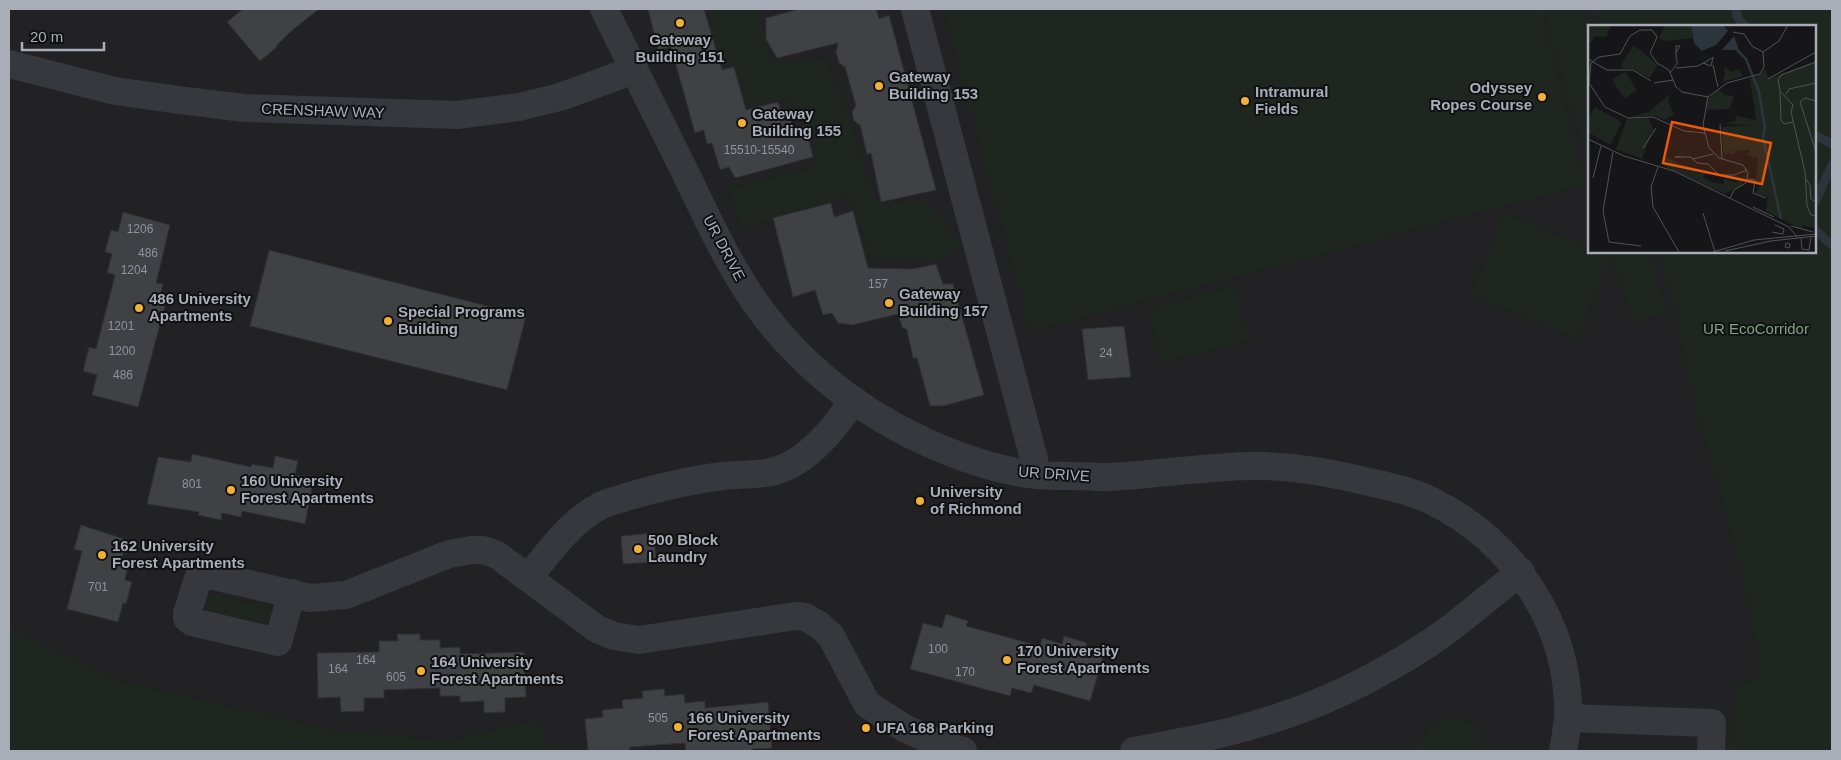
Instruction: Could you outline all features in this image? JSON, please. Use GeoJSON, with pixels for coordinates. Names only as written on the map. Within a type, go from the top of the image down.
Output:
{"type":"FeatureCollection","features":[{"type":"Feature","properties":{"kind":"street","name":"UR DRIVE"},"geometry":{"type":"LineString","coordinates":[[604,9],[725,251],[749,294],[767,319],[802,358],[854,400],[894,426],[960,455],[984,464],[1038,475],[1104,477],[1232,466],[1264,466],[1324,472],[1393,487],[1430,500],[1462,518],[1488,538],[1520,572],[1541,602],[1552,626],[1562,658],[1568,718],[1564,751]]}},
{"type":"Feature","properties":{"kind":"street"},"geometry":{"type":"LineString","coordinates":[[915,9],[1034,459]]}},
{"type":"Feature","properties":{"kind":"street","name":"CRENSHAW WAY"},"geometry":{"type":"LineString","coordinates":[[9,64],[115,91],[188,102],[267,109],[457,116],[519,107],[560,97],[634,70]]}},
{"type":"Feature","properties":{"kind":"street"},"geometry":{"type":"LineString","coordinates":[[528,578],[565,533],[581,518],[602,504],[696,480],[725,476],[754,476],[776,471],[798,460],[818,444],[854,400]]}},
{"type":"Feature","properties":{"kind":"street"},"geometry":{"type":"LineString","coordinates":[[292,593],[310,598],[346,595],[449,554],[483,550],[497,555],[597,629],[614,636],[639,640],[796,616],[804,617],[819,625],[832,636],[867,704],[904,728],[940,744],[963,751]]}},
{"type":"Feature","properties":{"kind":"street"},"geometry":{"type":"LineString","coordinates":[[1134,751],[1228,732],[1261,723],[1301,710],[1343,692],[1429,644],[1520,572]]}},
{"type":"Feature","properties":{"kind":"street"},"geometry":{"type":"LineString","coordinates":[[1568,718],[1712,723],[1711,751]]}},
{"type":"Feature","properties":{"kind":"shaded area","name":"University of Richmond"},"geometry":{"type":"Polygon","coordinates":[[[9,9],[1832,9],[1832,751],[9,751],[9,9]]]}},
{"type":"Feature","properties":{"kind":"green space"},"geometry":{"type":"Polygon","coordinates":[[[712,9],[765,9],[759,10],[771,64],[826,58],[850,122],[876,201],[928,202],[963,247],[940,261],[874,259],[848,195],[741,229],[727,188],[816,167],[817,142],[788,99],[748,105],[737,65],[704,55],[709,13],[712,9]]]}},
{"type":"Feature","properties":{"kind":"green space","name":"Intramural Fields"},"geometry":{"type":"Polygon","coordinates":[[[943,9],[1540,9],[1586,185],[1030,332],[943,9]]]}},
{"type":"Feature","properties":{"kind":"green space"},"geometry":{"type":"Polygon","coordinates":[[[1543,9],[1583,9],[1588,25],[1588,165],[1543,9]]]}},
{"type":"Feature","properties":{"kind":"green space","name":"UR EcoCorridor"},"geometry":{"type":"Polygon","coordinates":[[[1596,9],[1832,9],[1832,751],[1731,751],[1735,687],[1760,676],[1749,599],[1698,414],[1659,252],[1816,252],[1816,25],[1601,25],[1596,9]]]}},
{"type":"Feature","properties":{"kind":"green space"},"geometry":{"type":"Polygon","coordinates":[[[1503,212],[1588,247],[1588,252],[1599,252],[1611,257],[1578,341],[1470,294],[1503,212]]]}},
{"type":"Feature","properties":{"kind":"green space"},"geometry":{"type":"Polygon","coordinates":[[[1612,252],[1650,252],[1668,314],[1633,323],[1612,252]]]}},
{"type":"Feature","properties":{"kind":"green space"},"geometry":{"type":"Polygon","coordinates":[[[1234,285],[1250,341],[1162,363],[1148,309],[1234,285]]]}},
{"type":"Feature","properties":{"kind":"green space"},"geometry":{"type":"Polygon","coordinates":[[[215,594],[268,607],[272,610],[272,617],[268,623],[260,624],[212,612],[208,602],[215,594]]]}},
{"type":"Feature","properties":{"kind":"green space"},"geometry":{"type":"Polygon","coordinates":[[[9,627],[115,679],[335,731],[446,740],[537,719],[554,751],[9,751],[9,627]]]}},
{"type":"Feature","properties":{"kind":"green space"},"geometry":{"type":"Polygon","coordinates":[[[1456,716],[1480,727],[1488,751],[1419,751],[1427,726],[1456,716]]]}},
{"type":"Feature","properties":{"kind":"building"},"geometry":{"type":"Polygon","coordinates":[[[243,9],[319,9],[290,32],[277,47],[260,61],[227,22],[243,9]]]}},
{"type":"Feature","properties":{"kind":"building","name":"Gateway Building 155"},"geometry":{"type":"Polygon","coordinates":[[[648,9],[704,9],[722,70],[734,67],[746,110],[778,102],[784,121],[790,119],[793,128],[805,126],[813,157],[735,178],[729,167],[720,170],[712,143],[707,144],[704,130],[695,133],[671,47],[658,50],[648,9]]]}},
{"type":"Feature","properties":{"kind":"building","name":"Gateway Building 153"},"geometry":{"type":"Polygon","coordinates":[[[800,9],[876,9],[879,19],[889,15],[936,190],[881,202],[871,153],[867,154],[860,125],[854,121],[852,112],[856,106],[845,67],[839,63],[836,52],[838,43],[777,58],[766,39],[766,18],[800,9]]]}},
{"type":"Feature","properties":{"kind":"building","name":"Gateway Building 157"},"geometry":{"type":"Polygon","coordinates":[[[831,203],[834,217],[853,211],[868,268],[912,269],[936,264],[943,284],[953,284],[984,395],[943,406],[930,406],[917,358],[913,358],[907,330],[902,327],[898,314],[852,325],[838,323],[832,313],[823,315],[815,290],[793,297],[773,218],[831,203]]]}},
{"type":"Feature","properties":{"kind":"building","name":"486 University Apartments"},"geometry":{"type":"Polygon","coordinates":[[[123,212],[170,225],[156,283],[163,284],[158,304],[165,306],[138,407],[92,395],[97,375],[83,371],[89,347],[96,349],[115,275],[107,273],[112,254],[105,252],[111,230],[118,232],[123,212]]]}},
{"type":"Feature","properties":{"kind":"building","name":"Special Programs Building"},"geometry":{"type":"Polygon","coordinates":[[[269,250],[526,316],[507,390],[250,326],[269,250]]]}},
{"type":"Feature","properties":{"kind":"building"},"geometry":{"type":"Polygon","coordinates":[[[1124,326],[1131,377],[1088,380],[1082,329],[1124,326]]]}},
{"type":"Feature","properties":{"kind":"building","name":"160 University Forest Apartments"},"geometry":{"type":"Polygon","coordinates":[[[192,454],[251,467],[252,464],[273,468],[275,456],[298,461],[295,475],[314,478],[305,524],[242,511],[241,517],[222,513],[221,520],[198,515],[199,512],[147,504],[158,457],[191,462],[192,454]]]}},
{"type":"Feature","properties":{"kind":"building","name":"162 University Forest Apartments"},"geometry":{"type":"Polygon","coordinates":[[[81,525],[127,540],[122,559],[129,561],[125,580],[132,582],[126,604],[123,603],[118,622],[67,609],[82,551],[74,549],[81,525]]]}},
{"type":"Feature","properties":{"kind":"building","name":"500 Block Laundry"},"geometry":{"type":"Polygon","coordinates":[[[654,533],[656,562],[623,564],[621,536],[654,533]]]}},
{"type":"Feature","properties":{"kind":"building","name":"170 University Forest Apartments"},"geometry":{"type":"Polygon","coordinates":[[[946,614],[968,621],[966,626],[1040,646],[1042,638],[1062,644],[1064,636],[1087,643],[1085,649],[1104,654],[1090,701],[1034,685],[1031,693],[1012,688],[1010,696],[910,669],[923,623],[942,628],[946,614]]]}},
{"type":"Feature","properties":{"kind":"building","name":"164 University Forest Apartments"},"geometry":{"type":"Polygon","coordinates":[[[397,634],[420,634],[420,640],[440,640],[440,648],[460,647],[460,654],[524,652],[526,697],[505,698],[505,712],[484,713],[484,701],[460,702],[460,696],[440,696],[440,688],[384,690],[384,698],[364,698],[364,711],[341,712],[340,697],[318,698],[317,653],[379,652],[379,641],[398,641],[397,634]]]}},
{"type":"Feature","properties":{"kind":"building","name":"166 University Forest Apartments"},"geometry":{"type":"Polygon","coordinates":[[[664,689],[665,696],[684,694],[685,703],[705,701],[705,708],[768,702],[772,748],[752,749],[752,751],[686,751],[685,743],[630,747],[630,751],[588,751],[585,719],[603,717],[602,710],[623,708],[622,700],[643,698],[642,691],[664,689]]]}},
{"type":"Feature","properties":{"kind":"waterway"},"geometry":{"type":"LineString","coordinates":[[1736,9],[1738,19],[1744,25]]}},
{"type":"Feature","properties":{"kind":"waterway"},"geometry":{"type":"LineString","coordinates":[[1816,136],[1832,144]]}},
{"type":"Feature","properties":{"kind":"waterway"},"geometry":{"type":"LineString","coordinates":[[1816,200],[1832,165]]}},
{"type":"Feature","properties":{"kind":"waterway"},"geometry":{"type":"LineString","coordinates":[[1816,231],[1832,245]]}},
{"type":"Feature","properties":{"kind":"place","name":"Gateway Building 151"},"geometry":{"type":"Point","coordinates":[680,23]}},
{"type":"Feature","properties":{"kind":"place","name":"Gateway Building 153"},"geometry":{"type":"Point","coordinates":[879,86]}},
{"type":"Feature","properties":{"kind":"place","name":"Odyssey Ropes Course"},"geometry":{"type":"Point","coordinates":[1542,97]}},
{"type":"Feature","properties":{"kind":"place","name":"Intramural Fields"},"geometry":{"type":"Point","coordinates":[1245,101]}},
{"type":"Feature","properties":{"kind":"place","name":"Gateway Building 155"},"geometry":{"type":"Point","coordinates":[742,123]}},
{"type":"Feature","properties":{"kind":"place","name":"Gateway Building 157"},"geometry":{"type":"Point","coordinates":[889,303]}},
{"type":"Feature","properties":{"kind":"place","name":"486 University Apartments"},"geometry":{"type":"Point","coordinates":[139,308]}},
{"type":"Feature","properties":{"kind":"place","name":"Special Programs Building"},"geometry":{"type":"Point","coordinates":[388,321]}},
{"type":"Feature","properties":{"kind":"place","name":"160 University Forest Apartments"},"geometry":{"type":"Point","coordinates":[231,490]}},
{"type":"Feature","properties":{"kind":"place","name":"University of Richmond"},"geometry":{"type":"Point","coordinates":[920,501]}},
{"type":"Feature","properties":{"kind":"place","name":"500 Block Laundry"},"geometry":{"type":"Point","coordinates":[638,549]}},
{"type":"Feature","properties":{"kind":"place","name":"162 University Forest Apartments"},"geometry":{"type":"Point","coordinates":[102,555]}},
{"type":"Feature","properties":{"kind":"place","name":"170 University Forest Apartments"},"geometry":{"type":"Point","coordinates":[1007,660]}},
{"type":"Feature","properties":{"kind":"place","name":"164 University Forest Apartments"},"geometry":{"type":"Point","coordinates":[421,671]}},
{"type":"Feature","properties":{"kind":"place","name":"166 University Forest Apartments"},"geometry":{"type":"Point","coordinates":[678,727]}},
{"type":"Feature","properties":{"kind":"place","name":"UFA 168 Parking"},"geometry":{"type":"Point","coordinates":[866,728]}}]}
